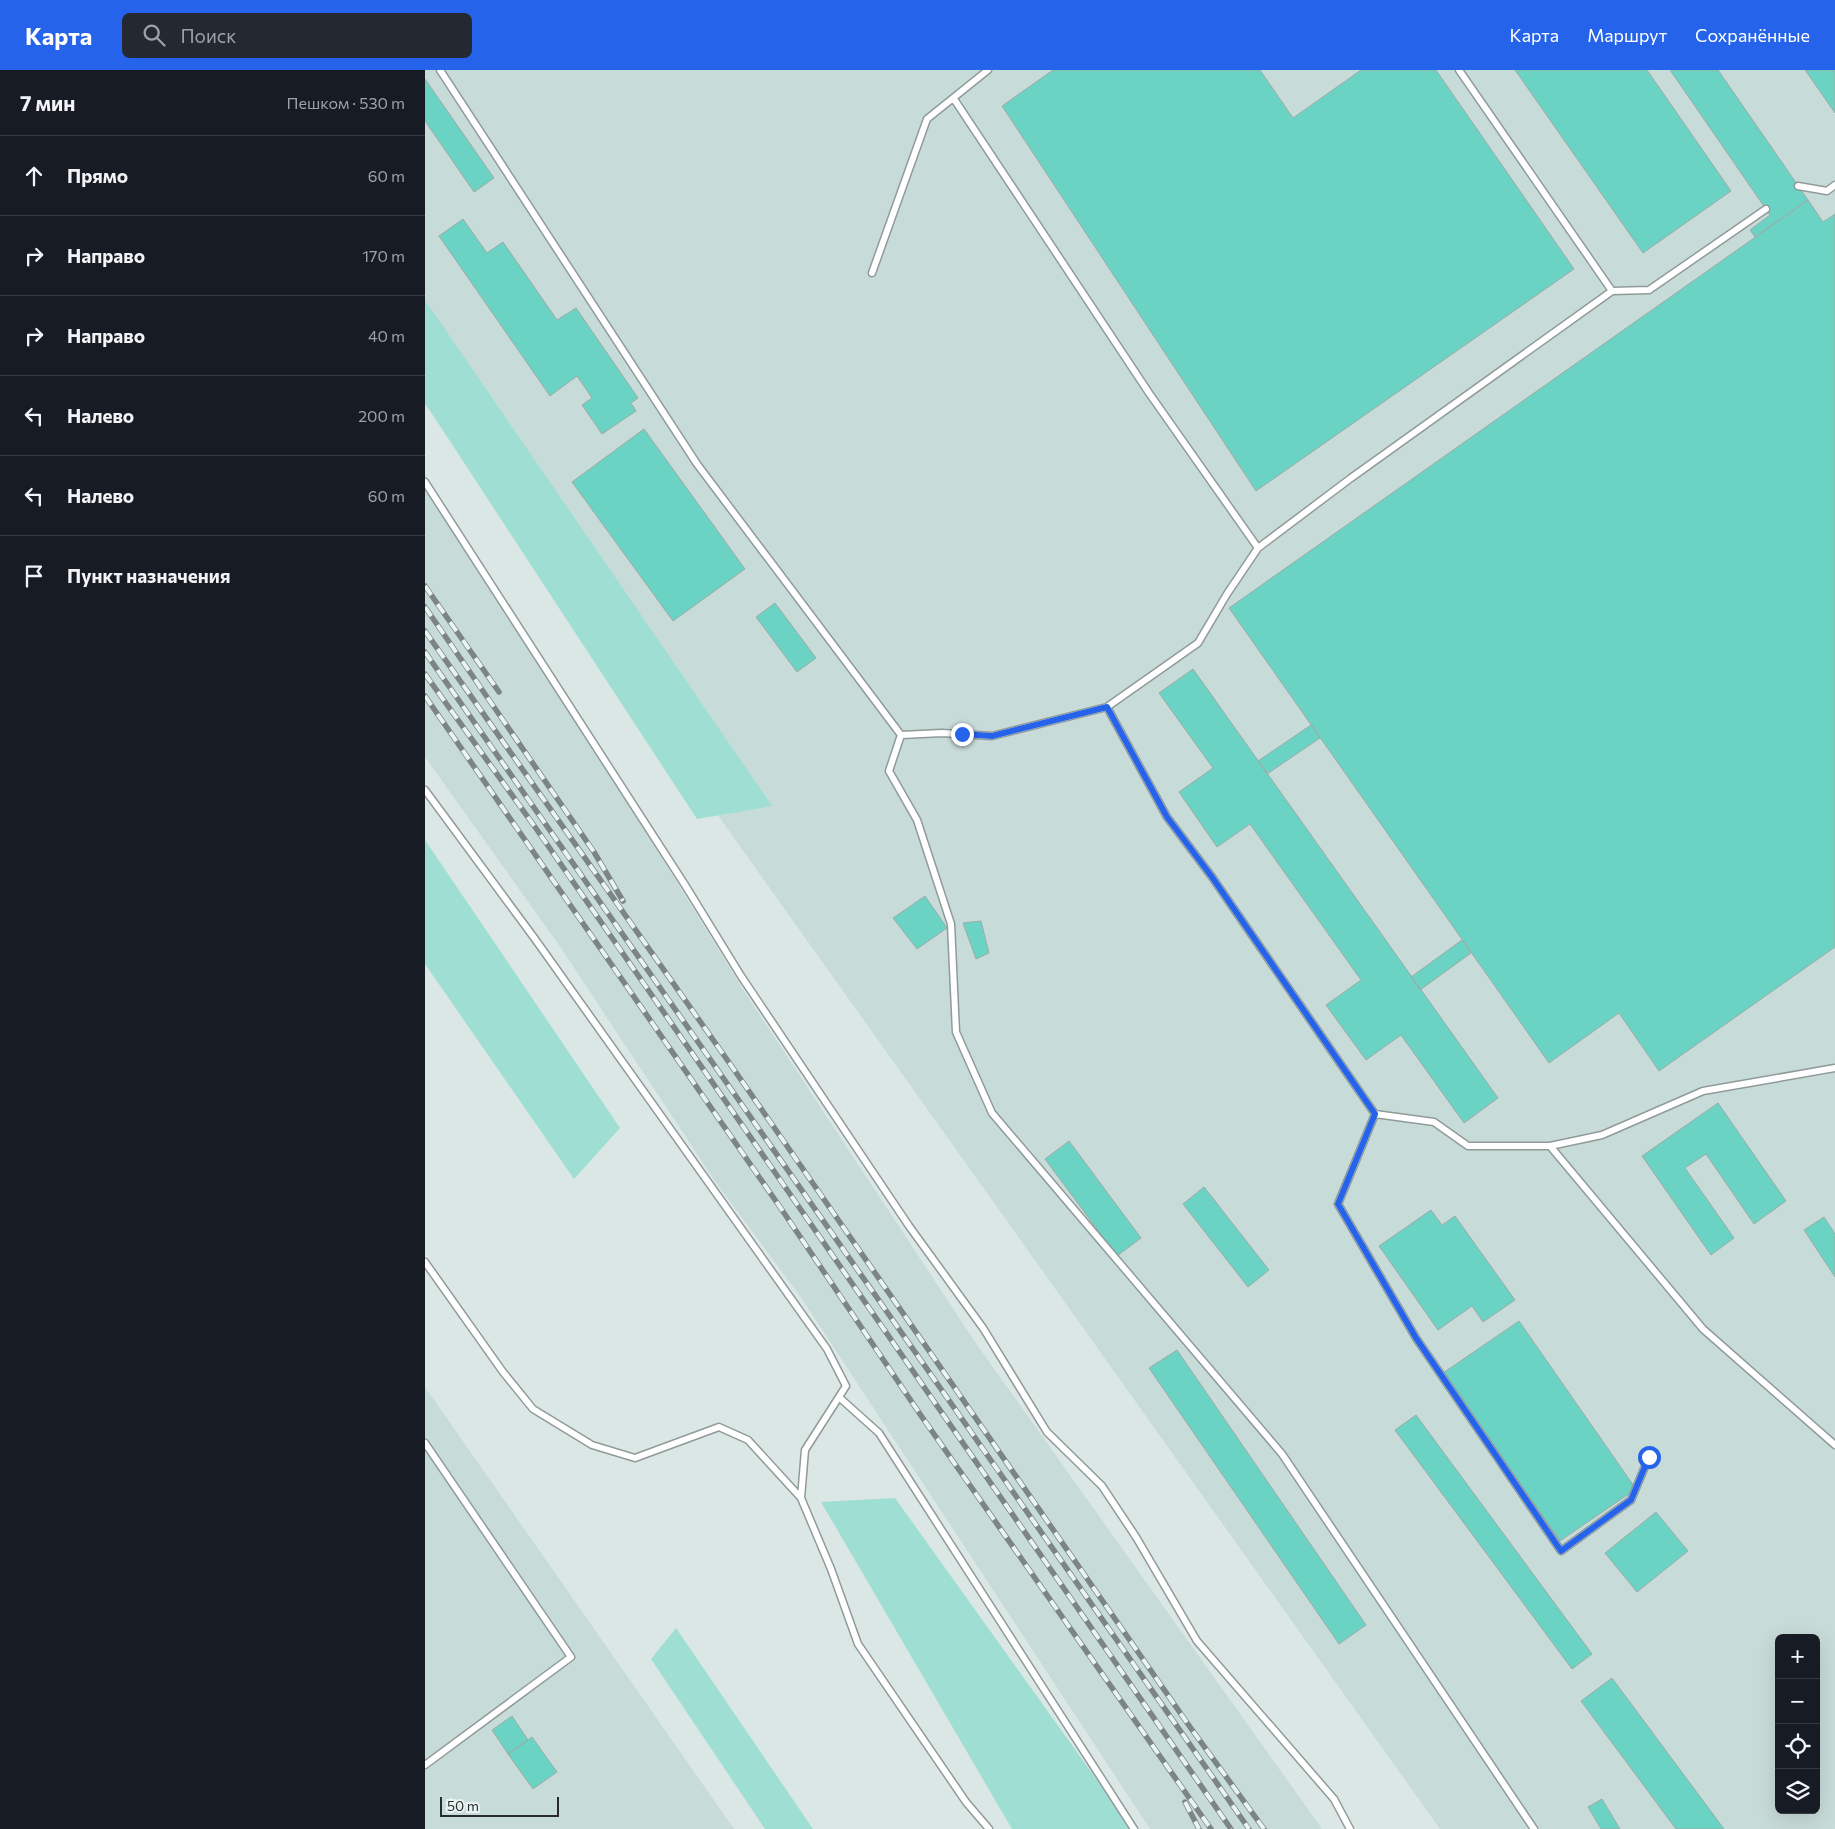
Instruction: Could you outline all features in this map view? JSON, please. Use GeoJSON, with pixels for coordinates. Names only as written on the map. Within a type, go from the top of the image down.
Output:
{"type":"FeatureCollection","features":[{"type":"Feature","properties":{"kind":"lane"},"geometry":{"type":"LineString","coordinates":[[440,70],[697,464],[901,735]]}},
{"type":"Feature","properties":{"kind":"lane"},"geometry":{"type":"LineString","coordinates":[[872,274],[927,119],[988,70]]}},
{"type":"Feature","properties":{"kind":"lane"},"geometry":{"type":"LineString","coordinates":[[1459,70],[1612,291]]}},
{"type":"Feature","properties":{"kind":"lane"},"geometry":{"type":"LineString","coordinates":[[954,99],[1149,393],[1258,548]]}},
{"type":"Feature","properties":{"kind":"lane"},"geometry":{"type":"LineString","coordinates":[[1798,186],[1827,191],[1835,186]]}},
{"type":"Feature","properties":{"kind":"lane"},"geometry":{"type":"LineString","coordinates":[[901,735],[942,733],[992,736],[1107,707],[1198,643],[1227,594],[1258,548],[1351,478],[1612,291],[1649,290],[1766,209]]}},
{"type":"Feature","properties":{"kind":"lane"},"geometry":{"type":"LineString","coordinates":[[425,482],[685,885],[741,976],[909,1226],[983,1328],[1047,1432],[1102,1486],[1136,1537],[1197,1641],[1334,1799],[1350,1829]]}},
{"type":"Feature","properties":{"kind":"lane"},"geometry":{"type":"LineString","coordinates":[[1107,707],[1167,817],[1212,877],[1375,1114],[1433,1122],[1469,1146],[1550,1146],[1603,1135],[1703,1091],[1834,1068]]}},
{"type":"Feature","properties":{"kind":"lane"},"geometry":{"type":"LineString","coordinates":[[901,735],[889,770],[917,820],[951,924],[956,1032],[992,1113],[1282,1454],[1534,1829]]}},
{"type":"Feature","properties":{"kind":"lane"},"geometry":{"type":"LineString","coordinates":[[425,790],[535,939],[827,1349],[846,1386],[805,1450],[801,1498]]}},
{"type":"Feature","properties":{"kind":"lane"},"geometry":{"type":"LineString","coordinates":[[1375,1114],[1338,1204],[1416,1338],[1561,1551],[1631,1500],[1649,1457]]}},
{"type":"Feature","properties":{"kind":"lane"},"geometry":{"type":"LineString","coordinates":[[1550,1146],[1703,1330],[1835,1445]]}},
{"type":"Feature","properties":{"kind":"lane"},"geometry":{"type":"LineString","coordinates":[[425,1262],[503,1372],[533,1409],[591,1446],[635,1458],[719,1428],[748,1440],[801,1498],[831,1569],[858,1644],[966,1802],[989,1829]]}},
{"type":"Feature","properties":{"kind":"lane"},"geometry":{"type":"LineString","coordinates":[[840,1398],[879,1433],[1134,1829]]}},
{"type":"Feature","properties":{"kind":"lane"},"geometry":{"type":"LineString","coordinates":[[425,1443],[571,1657],[425,1765]]}},
{"type":"Feature","properties":{"kind":"shaded area"},"geometry":{"type":"Polygon","coordinates":[[[425,70],[1835,70],[1835,1829],[1440,1829],[425,404],[425,70]]]}},
{"type":"Feature","properties":{"kind":"shaded area"},"geometry":{"type":"Polygon","coordinates":[[[425,474],[744,991],[975,1342],[1322,1829],[1150,1829],[802,1299],[715,1181],[559,945],[425,757],[425,474]]]}},
{"type":"Feature","properties":{"kind":"shaded area"},"geometry":{"type":"Polygon","coordinates":[[[425,1387],[734,1829],[425,1829],[425,1387]]]}},
{"type":"Feature","properties":{"kind":"green space"},"geometry":{"type":"Polygon","coordinates":[[[425,300],[772,806],[697,819],[425,403],[425,300]]]}},
{"type":"Feature","properties":{"kind":"green space"},"geometry":{"type":"Polygon","coordinates":[[[425,840],[620,1128],[574,1179],[425,964],[425,840]]]}},
{"type":"Feature","properties":{"kind":"green space"},"geometry":{"type":"Polygon","coordinates":[[[895,1498],[1132,1829],[1012,1829],[821,1502],[895,1498]]]}},
{"type":"Feature","properties":{"kind":"green space"},"geometry":{"type":"Polygon","coordinates":[[[676,1628],[813,1829],[765,1829],[651,1659],[676,1628]]]}},
{"type":"Feature","properties":{"kind":"building"},"geometry":{"type":"Polygon","coordinates":[[[1053,70],[1260,70],[1293,118],[1361,70],[1436,70],[1574,269],[1256,491],[1002,106],[1053,70]]]}},
{"type":"Feature","properties":{"kind":"building"},"geometry":{"type":"Polygon","coordinates":[[[1515,70],[1647,70],[1731,191],[1643,253],[1515,70]]]}},
{"type":"Feature","properties":{"kind":"building"},"geometry":{"type":"Polygon","coordinates":[[[1670,70],[1718,70],[1808,200],[1755,237],[1750,230],[1770,215],[1670,70]]]}},
{"type":"Feature","properties":{"kind":"building"},"geometry":{"type":"Polygon","coordinates":[[[1805,70],[1835,70],[1835,113],[1805,70]]]}},
{"type":"Feature","properties":{"kind":"building"},"geometry":{"type":"Polygon","coordinates":[[[425,79],[494,178],[474,192],[425,121],[425,79]]]}},
{"type":"Feature","properties":{"kind":"building"},"geometry":{"type":"Polygon","coordinates":[[[1808,200],[1823,222],[1835,214],[1835,947],[1659,1071],[1619,1013],[1549,1063],[1229,608],[1808,200]]]}},
{"type":"Feature","properties":{"kind":"building"},"geometry":{"type":"Polygon","coordinates":[[[463,219],[487,253],[503,242],[557,320],[576,308],[638,398],[631,403],[636,411],[602,434],[582,405],[592,398],[577,376],[550,396],[439,236],[463,219]]]}},
{"type":"Feature","properties":{"kind":"building"},"geometry":{"type":"Polygon","coordinates":[[[644,429],[745,569],[673,621],[572,482],[644,429]]]}},
{"type":"Feature","properties":{"kind":"building"},"geometry":{"type":"Polygon","coordinates":[[[775,603],[816,658],[797,672],[756,617],[775,603]]]}},
{"type":"Feature","properties":{"kind":"building"},"geometry":{"type":"Polygon","coordinates":[[[1193,669],[1498,1098],[1464,1123],[1401,1035],[1366,1060],[1326,1005],[1361,980],[1250,824],[1217,847],[1179,792],[1213,768],[1159,693],[1193,669]]]}},
{"type":"Feature","properties":{"kind":"building"},"geometry":{"type":"Polygon","coordinates":[[[1311,725],[1320,738],[1267,774],[1258,761],[1311,725]]]}},
{"type":"Feature","properties":{"kind":"building"},"geometry":{"type":"Polygon","coordinates":[[[925,896],[947,928],[917,949],[893,918],[925,896]]]}},
{"type":"Feature","properties":{"kind":"building"},"geometry":{"type":"Polygon","coordinates":[[[981,921],[989,953],[976,959],[963,923],[981,921]]]}},
{"type":"Feature","properties":{"kind":"building"},"geometry":{"type":"Polygon","coordinates":[[[1462,940],[1471,953],[1420,990],[1411,977],[1462,940]]]}},
{"type":"Feature","properties":{"kind":"building"},"geometry":{"type":"Polygon","coordinates":[[[1718,1103],[1786,1201],[1754,1224],[1706,1154],[1685,1168],[1734,1238],[1711,1255],[1642,1156],[1718,1103]]]}},
{"type":"Feature","properties":{"kind":"building"},"geometry":{"type":"Polygon","coordinates":[[[1069,1141],[1141,1238],[1117,1256],[1045,1159],[1069,1141]]]}},
{"type":"Feature","properties":{"kind":"building"},"geometry":{"type":"Polygon","coordinates":[[[1204,1187],[1269,1270],[1248,1287],[1183,1204],[1204,1187]]]}},
{"type":"Feature","properties":{"kind":"building"},"geometry":{"type":"Polygon","coordinates":[[[1431,1210],[1442,1225],[1455,1216],[1515,1300],[1483,1322],[1472,1306],[1438,1330],[1379,1246],[1431,1210]]]}},
{"type":"Feature","properties":{"kind":"building"},"geometry":{"type":"Polygon","coordinates":[[[1824,1217],[1835,1234],[1835,1277],[1804,1230],[1824,1217]]]}},
{"type":"Feature","properties":{"kind":"building"},"geometry":{"type":"Polygon","coordinates":[[[1519,1321],[1636,1489],[1560,1541],[1443,1373],[1519,1321]]]}},
{"type":"Feature","properties":{"kind":"building"},"geometry":{"type":"Polygon","coordinates":[[[1177,1350],[1366,1625],[1339,1644],[1149,1368],[1177,1350]]]}},
{"type":"Feature","properties":{"kind":"building"},"geometry":{"type":"Polygon","coordinates":[[[1416,1415],[1592,1654],[1572,1669],[1395,1430],[1416,1415]]]}},
{"type":"Feature","properties":{"kind":"building"},"geometry":{"type":"Polygon","coordinates":[[[1656,1512],[1688,1551],[1637,1592],[1605,1553],[1656,1512]]]}},
{"type":"Feature","properties":{"kind":"building"},"geometry":{"type":"Polygon","coordinates":[[[1612,1678],[1724,1829],[1676,1829],[1581,1701],[1612,1678]]]}},
{"type":"Feature","properties":{"kind":"building"},"geometry":{"type":"Polygon","coordinates":[[[512,1716],[528,1740],[508,1754],[492,1730],[512,1716]]]}},
{"type":"Feature","properties":{"kind":"building"},"geometry":{"type":"Polygon","coordinates":[[[532,1737],[557,1772],[533,1789],[508,1754],[532,1737]]]}},
{"type":"Feature","properties":{"kind":"building"},"geometry":{"type":"Polygon","coordinates":[[[1602,1799],[1620,1829],[1601,1829],[1588,1807],[1602,1799]]]}},
{"type":"Feature","properties":{"kind":"railway"},"geometry":{"type":"LineString","coordinates":[[425,586],[499,692]]}},
{"type":"Feature","properties":{"kind":"railway"},"geometry":{"type":"LineString","coordinates":[[425,607],[594,852],[623,901]]}},
{"type":"Feature","properties":{"kind":"railway"},"geometry":{"type":"LineString","coordinates":[[425,631],[728,1061],[1190,1727],[1264,1829]]}},
{"type":"Feature","properties":{"kind":"railway"},"geometry":{"type":"LineString","coordinates":[[425,652],[1249,1829]]}},
{"type":"Feature","properties":{"kind":"railway"},"geometry":{"type":"LineString","coordinates":[[425,674],[535,827],[1231,1829]]}},
{"type":"Feature","properties":{"kind":"railway"},"geometry":{"type":"LineString","coordinates":[[425,696],[780,1207],[922,1417],[1211,1829]]}},
{"type":"Feature","properties":{"kind":"railway"},"geometry":{"type":"LineString","coordinates":[[1185,1802],[1199,1829]]}},
{"type":"Feature","properties":{"kind":"route"},"geometry":{"type":"LineString","coordinates":[[962,734],[992,736],[1107,707],[1167,817],[1212,877],[1375,1114],[1338,1204],[1416,1338],[1561,1551],[1631,1500],[1649,1457]]}}]}
